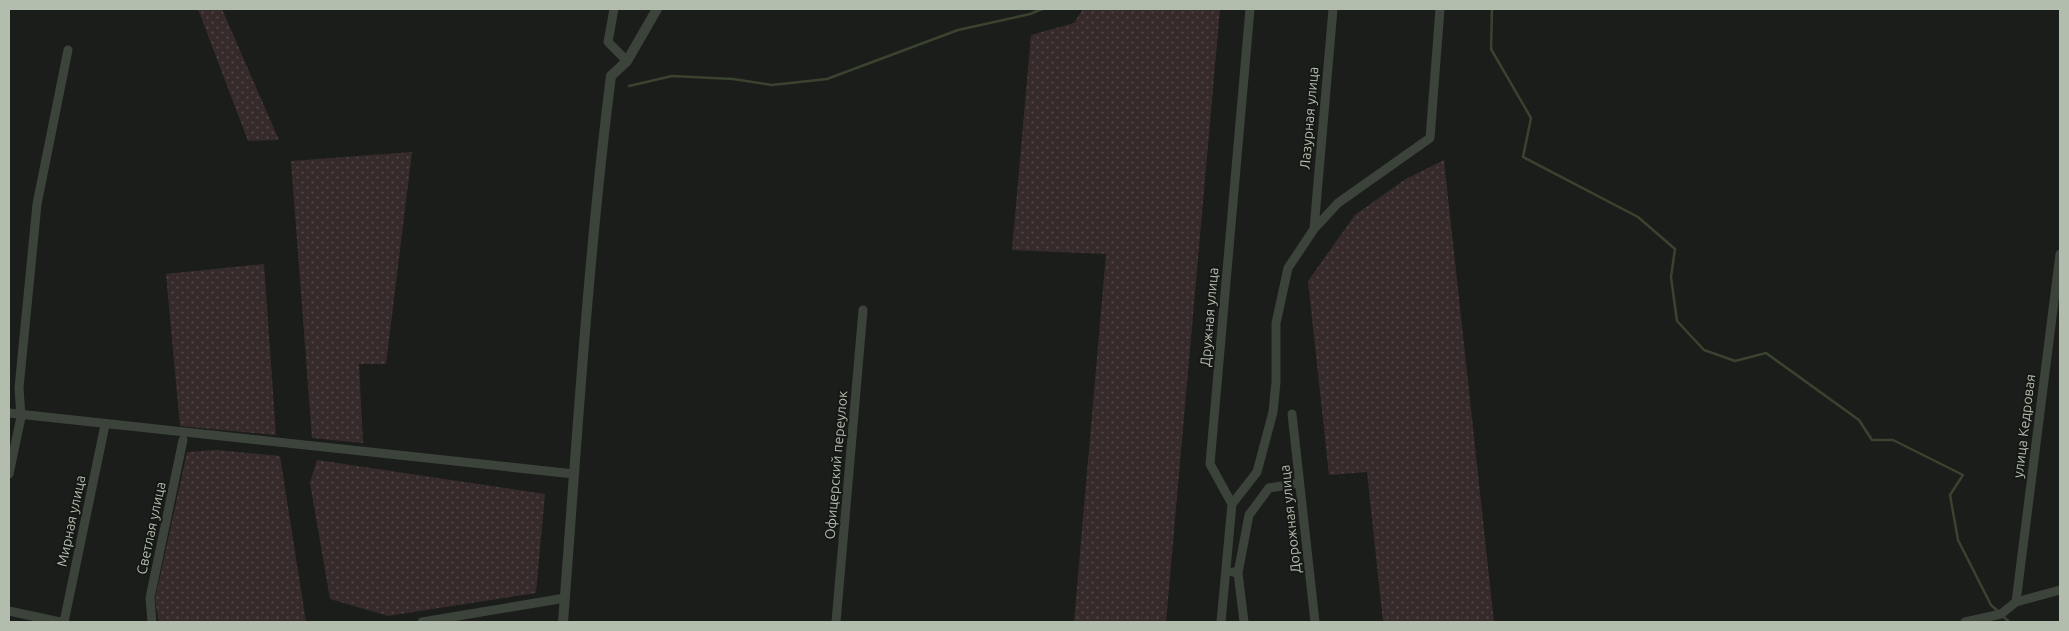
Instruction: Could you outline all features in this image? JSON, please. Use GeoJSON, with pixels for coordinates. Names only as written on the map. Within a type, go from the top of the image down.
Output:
{"type":"FeatureCollection","features":[{"type":"Feature","properties":{"kind":"street"},"geometry":{"type":"LineString","coordinates":[[614,9],[608,42],[627,61]]}},
{"type":"Feature","properties":{"kind":"street"},"geometry":{"type":"LineString","coordinates":[[563,622],[597,181],[611,76],[627,61],[658,9]]}},
{"type":"Feature","properties":{"kind":"street","name":"Дружная улица"},"geometry":{"type":"LineString","coordinates":[[1232,504],[1210,464],[1250,9]]}},
{"type":"Feature","properties":{"kind":"street","name":"Лазурная улица"},"geometry":{"type":"LineString","coordinates":[[1314,229],[1332,9]]}},
{"type":"Feature","properties":{"kind":"street"},"geometry":{"type":"LineString","coordinates":[[1220,622],[1232,504],[1257,472],[1273,412],[1276,382],[1276,323],[1288,268],[1314,229],[1338,203],[1430,138],[1440,9]]}},
{"type":"Feature","properties":{"kind":"street"},"geometry":{"type":"LineString","coordinates":[[9,474],[21,417],[19,388],[37,204],[68,50]]}},
{"type":"Feature","properties":{"kind":"street","name":"улица Кедровая"},"geometry":{"type":"LineString","coordinates":[[2016,602],[2060,254]]}},
{"type":"Feature","properties":{"kind":"street","name":"Офицерский переулок"},"geometry":{"type":"LineString","coordinates":[[836,622],[863,310]]}},
{"type":"Feature","properties":{"kind":"street"},"geometry":{"type":"LineString","coordinates":[[9,413],[574,474]]}},
{"type":"Feature","properties":{"kind":"street","name":"Дорожная улица"},"geometry":{"type":"LineString","coordinates":[[1292,414],[1315,622]]}},
{"type":"Feature","properties":{"kind":"street","name":"Мирная улица"},"geometry":{"type":"LineString","coordinates":[[62,622],[105,426]]}},
{"type":"Feature","properties":{"kind":"street","name":"Светлая улица"},"geometry":{"type":"LineString","coordinates":[[152,622],[150,598],[183,440]]}},
{"type":"Feature","properties":{"kind":"street"},"geometry":{"type":"LineString","coordinates":[[1244,622],[1238,573],[1249,515],[1269,488],[1300,483]]}},
{"type":"Feature","properties":{"kind":"street"},"geometry":{"type":"LineString","coordinates":[[1225,571],[1238,573]]}},
{"type":"Feature","properties":{"kind":"street"},"geometry":{"type":"LineString","coordinates":[[1965,622],[2000,614],[2016,602],[2060,590]]}},
{"type":"Feature","properties":{"kind":"street"},"geometry":{"type":"LineString","coordinates":[[422,622],[565,598]]}},
{"type":"Feature","properties":{"kind":"street"},"geometry":{"type":"LineString","coordinates":[[9,611],[62,622]]}},
{"type":"Feature","properties":{"kind":"shaded area"},"geometry":{"type":"Polygon","coordinates":[[[198,9],[222,9],[279,140],[248,141],[198,9]]]}},
{"type":"Feature","properties":{"kind":"shaded area"},"geometry":{"type":"Polygon","coordinates":[[[1083,9],[1220,9],[1166,622],[1074,622],[1106,254],[1012,250],[1031,35],[1074,23],[1083,9]]]}},
{"type":"Feature","properties":{"kind":"shaded area"},"geometry":{"type":"Polygon","coordinates":[[[412,152],[386,364],[359,364],[363,443],[312,438],[291,161],[412,152]]]}},
{"type":"Feature","properties":{"kind":"shaded area"},"geometry":{"type":"Polygon","coordinates":[[[1444,160],[1494,622],[1383,622],[1367,472],[1329,475],[1308,281],[1355,215],[1404,180],[1444,160]]]}},
{"type":"Feature","properties":{"kind":"shaded area"},"geometry":{"type":"Polygon","coordinates":[[[264,264],[276,435],[180,426],[166,274],[264,264]]]}},
{"type":"Feature","properties":{"kind":"shaded area"},"geometry":{"type":"Polygon","coordinates":[[[216,450],[280,456],[306,622],[159,622],[155,600],[187,452],[216,450]]]}},
{"type":"Feature","properties":{"kind":"shaded area"},"geometry":{"type":"Polygon","coordinates":[[[317,460],[545,494],[536,593],[388,616],[330,599],[310,483],[317,460]]]}},
{"type":"Feature","properties":{"kind":"waterway"},"geometry":{"type":"LineString","coordinates":[[629,86],[672,76],[733,79],[772,85],[827,79],[958,30],[1030,14],[1042,9]]}},
{"type":"Feature","properties":{"kind":"waterway"},"geometry":{"type":"LineString","coordinates":[[1492,9],[1491,49],[1531,118],[1523,157],[1638,217],[1675,249],[1671,277],[1677,321],[1704,350],[1735,361],[1766,353],[1859,420],[1872,440],[1893,440],[1963,475],[1950,495],[1958,540],[1991,605],[1999,612]]}},
{"type":"Feature","properties":{"kind":"waterway"},"geometry":{"type":"LineString","coordinates":[[2003,616],[2009,622]]}}]}
